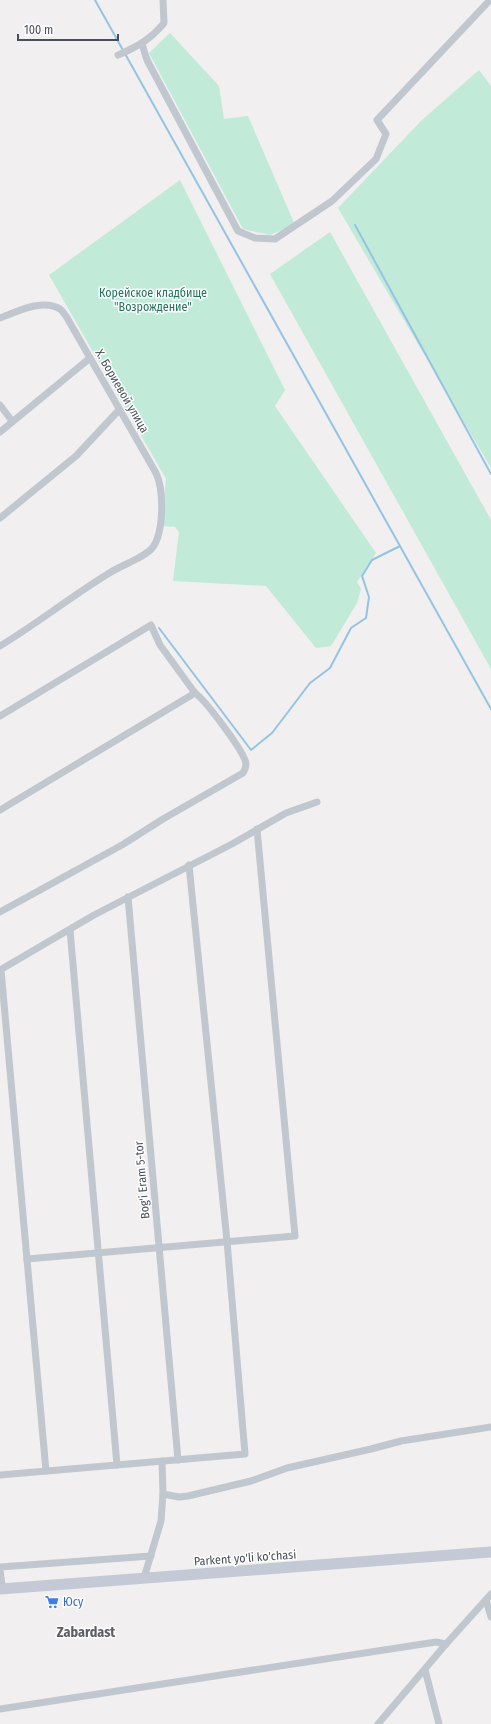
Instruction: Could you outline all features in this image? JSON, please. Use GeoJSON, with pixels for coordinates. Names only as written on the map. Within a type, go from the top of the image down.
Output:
{"type":"FeatureCollection","features":[{"type":"Feature","properties":{"kind":"street"},"geometry":{"type":"LineString","coordinates":[[118,55],[138,46],[155,33],[164,23],[163,0]]}},
{"type":"Feature","properties":{"kind":"street"},"geometry":{"type":"LineString","coordinates":[[138,46],[147,60],[238,230],[255,238],[275,239],[332,201],[376,159],[386,134],[377,120],[490,0]]}},
{"type":"Feature","properties":{"kind":"street","name":"Х. Бориевой улица"},"geometry":{"type":"LineString","coordinates":[[0,318],[40,305],[50,305],[60,308],[156,473],[161,486],[159,530],[152,548],[112,572],[0,646]]}},
{"type":"Feature","properties":{"kind":"street"},"geometry":{"type":"LineString","coordinates":[[0,432],[90,358]]}},
{"type":"Feature","properties":{"kind":"street"},"geometry":{"type":"LineString","coordinates":[[0,405],[12,421]]}},
{"type":"Feature","properties":{"kind":"street"},"geometry":{"type":"LineString","coordinates":[[0,518],[76,456],[120,410]]}},
{"type":"Feature","properties":{"kind":"street"},"geometry":{"type":"LineString","coordinates":[[0,716],[151,626],[160,645],[195,692],[202,698],[245,759],[245,769],[243,773],[163,819],[122,845],[0,912]]}},
{"type":"Feature","properties":{"kind":"street"},"geometry":{"type":"LineString","coordinates":[[0,810],[195,692]]}},
{"type":"Feature","properties":{"kind":"street"},"geometry":{"type":"LineString","coordinates":[[46,1471],[0,970],[128,897],[286,813],[317,802]]}},
{"type":"Feature","properties":{"kind":"street"},"geometry":{"type":"LineString","coordinates":[[27,1259],[295,1236],[257,829]]}},
{"type":"Feature","properties":{"kind":"street"},"geometry":{"type":"LineString","coordinates":[[0,1475],[245,1454],[189,865]]}},
{"type":"Feature","properties":{"kind":"street","name":"Bog'i Eram 5-tor"},"geometry":{"type":"LineString","coordinates":[[128,897],[178,1460]]}},
{"type":"Feature","properties":{"kind":"street"},"geometry":{"type":"LineString","coordinates":[[70,930],[118,1465]]}},
{"type":"Feature","properties":{"kind":"street"},"geometry":{"type":"LineString","coordinates":[[162,1494],[179,1497],[188,1496],[251,1481],[287,1468],[401,1441],[491,1427]]}},
{"type":"Feature","properties":{"kind":"street"},"geometry":{"type":"LineString","coordinates":[[144,1576],[161,1521],[162,1461]]}},
{"type":"Feature","properties":{"kind":"street","name":"Parkent yo'li ko'chasi"},"geometry":{"type":"LineString","coordinates":[[144,1576],[491,1548]]}},
{"type":"Feature","properties":{"kind":"street","name":"Parkent yo'li ko'chasi"},"geometry":{"type":"LineString","coordinates":[[1,1586],[491,1552]]}},
{"type":"Feature","properties":{"kind":"street"},"geometry":{"type":"LineString","coordinates":[[1,1586],[0,1569],[151,1556]]}},
{"type":"Feature","properties":{"kind":"street"},"geometry":{"type":"LineString","coordinates":[[489,1597],[491,1617]]}},
{"type":"Feature","properties":{"kind":"street"},"geometry":{"type":"LineString","coordinates":[[378,1724],[446,1644],[489,1597]]}},
{"type":"Feature","properties":{"kind":"street"},"geometry":{"type":"LineString","coordinates":[[0,1710],[436,1642],[446,1644]]}},
{"type":"Feature","properties":{"kind":"street"},"geometry":{"type":"LineString","coordinates":[[425,1670],[439,1724]]}},
{"type":"Feature","properties":{"kind":"green space"},"geometry":{"type":"Polygon","coordinates":[[[170,33],[219,86],[224,119],[248,116],[295,225],[270,235],[243,229],[149,53],[170,33]]]}},
{"type":"Feature","properties":{"kind":"green space"},"geometry":{"type":"Polygon","coordinates":[[[479,70],[491,86],[491,468],[338,208],[422,120],[479,70]]]}},
{"type":"Feature","properties":{"kind":"green space","name":"Корейское кладбище \"Возрождение\""},"geometry":{"type":"Polygon","coordinates":[[[180,180],[285,390],[275,406],[376,553],[357,582],[361,589],[357,603],[331,646],[316,648],[266,586],[173,581],[179,532],[175,527],[161,526],[166,479],[49,275],[180,180]]]}},
{"type":"Feature","properties":{"kind":"green space"},"geometry":{"type":"Polygon","coordinates":[[[330,232],[491,520],[491,669],[270,274],[330,232]]]}},
{"type":"Feature","properties":{"kind":"waterway"},"geometry":{"type":"LineString","coordinates":[[95,0],[491,709]]}},
{"type":"Feature","properties":{"kind":"waterway"},"geometry":{"type":"LineString","coordinates":[[355,225],[491,474]]}},
{"type":"Feature","properties":{"kind":"waterway"},"geometry":{"type":"LineString","coordinates":[[159,628],[251,750],[272,733],[310,683],[330,668],[351,628],[366,618],[369,597],[362,576],[372,560],[400,546]]}},
{"type":"Feature","properties":{"kind":"place","name":"Юсу"},"geometry":{"type":"Point","coordinates":[52,1602]}},
{"type":"Feature","properties":{"kind":"district","name":"Zabardast"},"geometry":{"type":"Point","coordinates":[86,1632]}}]}
